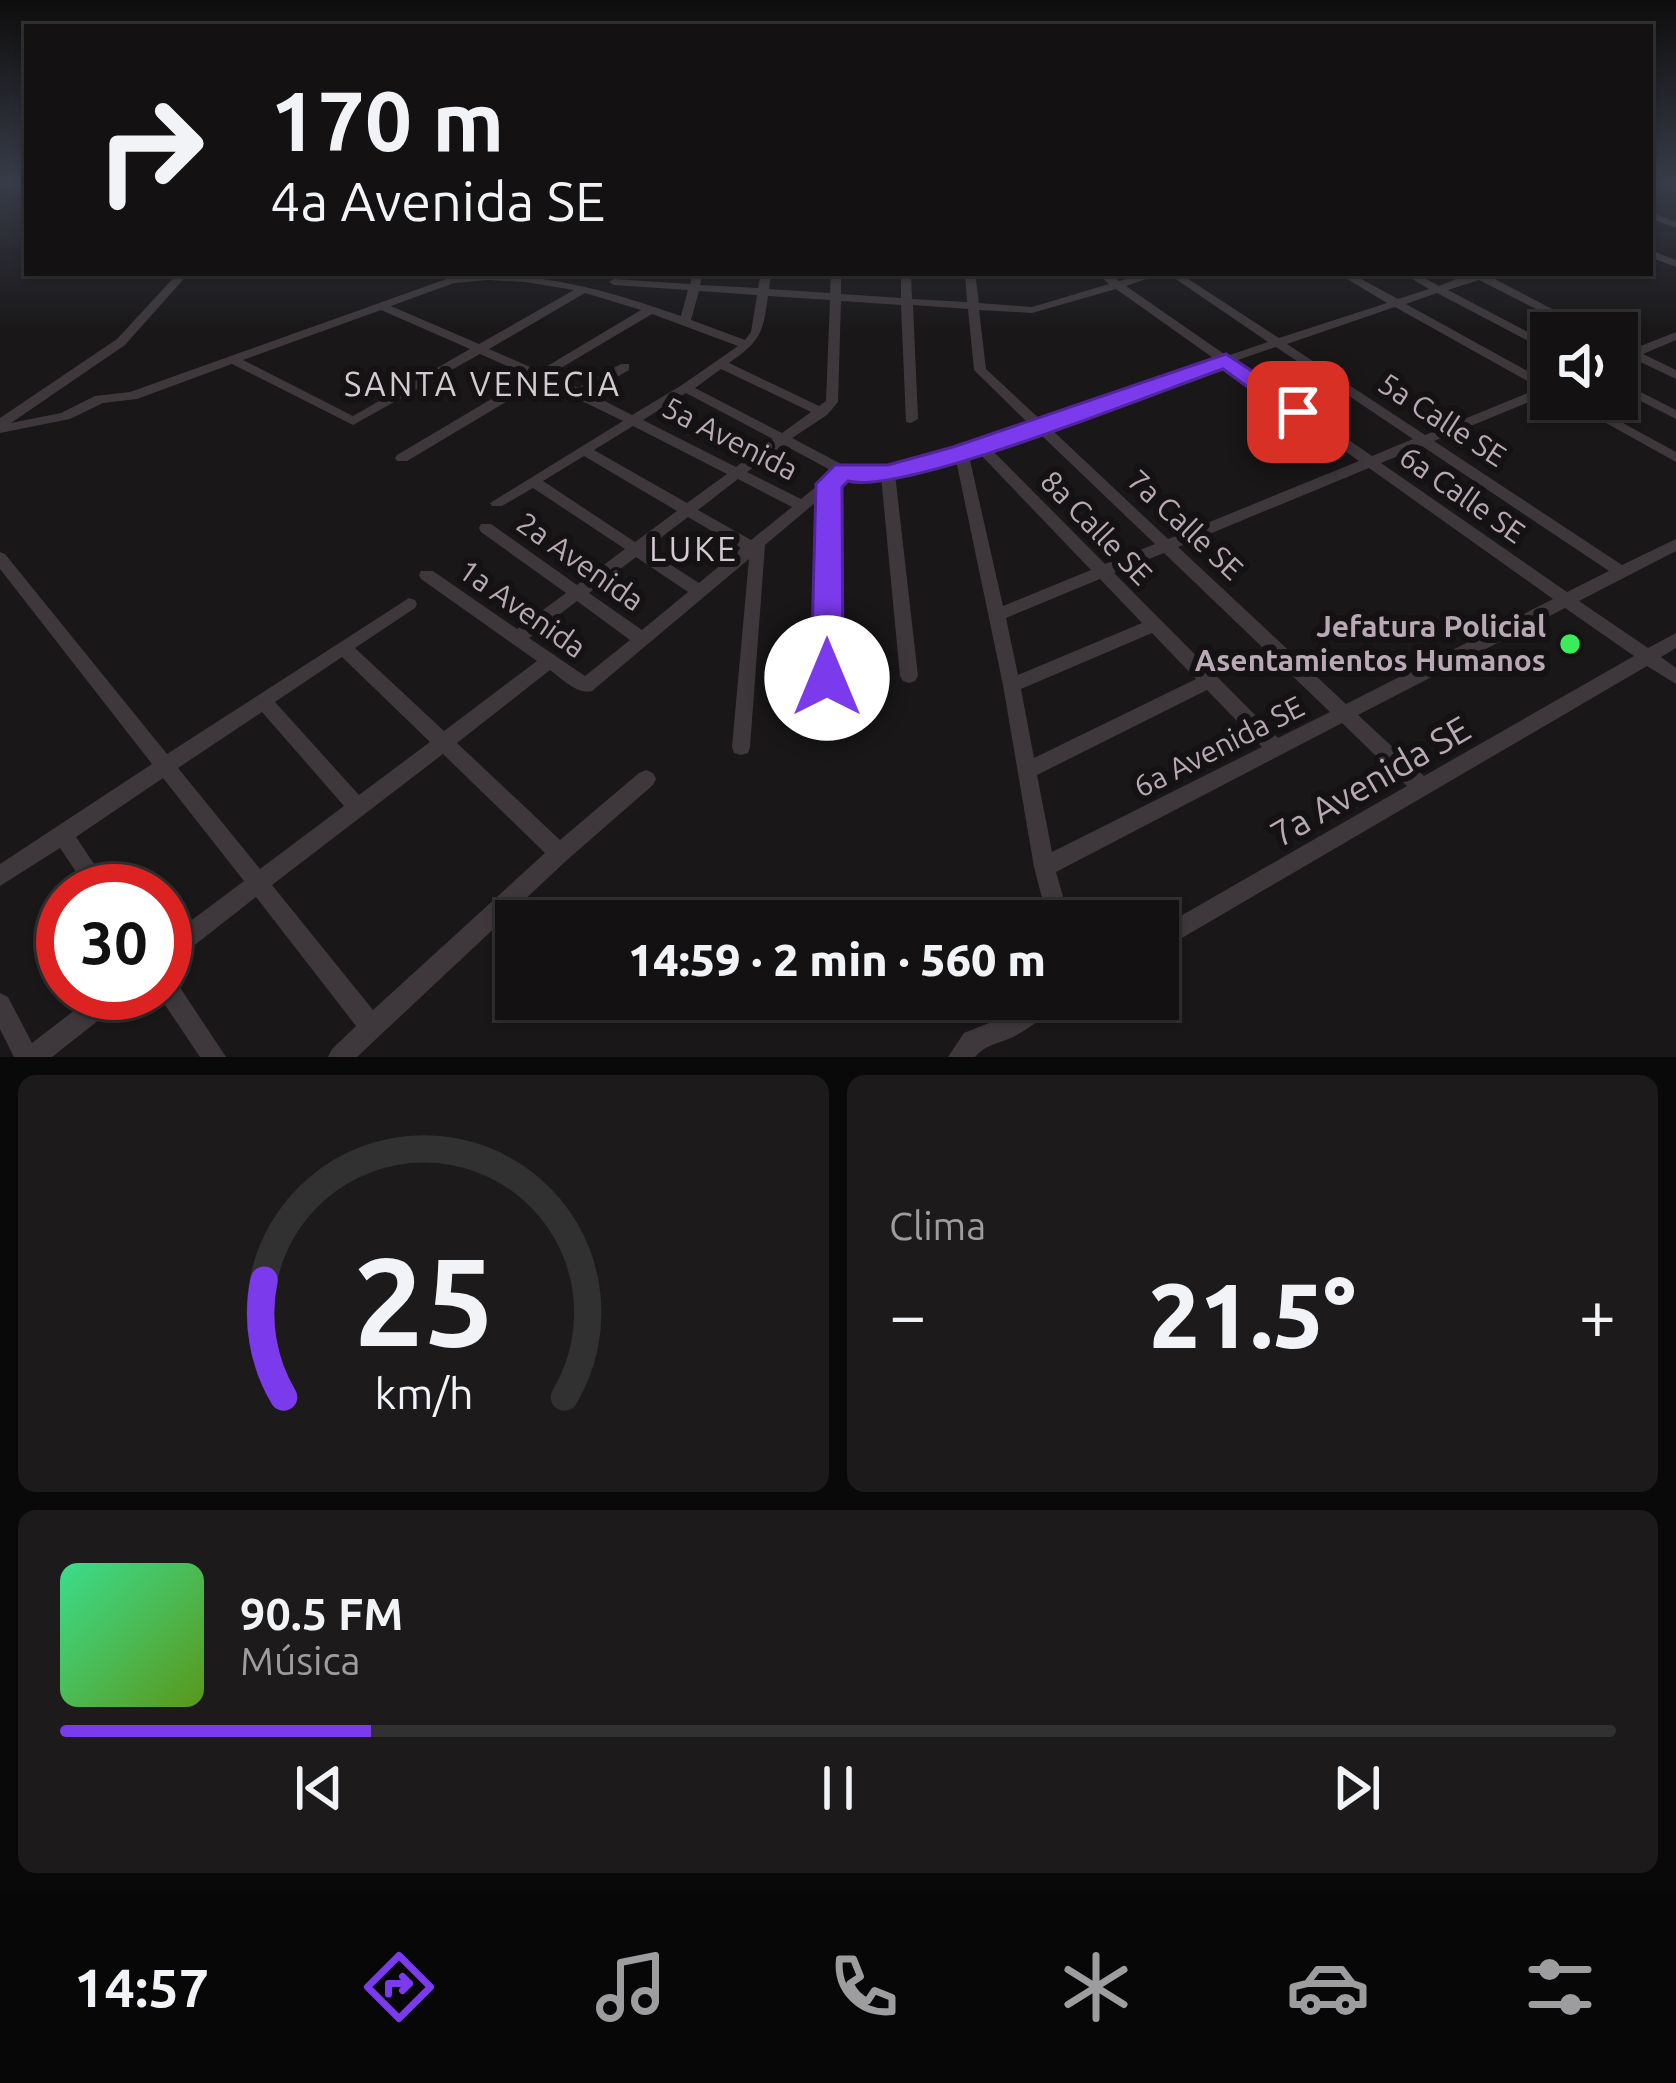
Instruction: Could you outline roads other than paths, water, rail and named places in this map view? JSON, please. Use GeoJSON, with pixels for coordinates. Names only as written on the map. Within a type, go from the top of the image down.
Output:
{"type":"FeatureCollection","features":[{"type":"Feature","properties":{"kind":"street"},"geometry":{"type":"LineString","coordinates":[[0,427],[121,342],[181,276]]}},
{"type":"Feature","properties":{"kind":"street"},"geometry":{"type":"LineString","coordinates":[[0,427],[65,416],[100,399],[132,396],[474,276]]}},
{"type":"Feature","properties":{"kind":"street"},"geometry":{"type":"LineString","coordinates":[[685,322],[697,276]]}},
{"type":"Feature","properties":{"kind":"street"},"geometry":{"type":"LineString","coordinates":[[496,503],[686,388],[747,345],[757,332],[766,276]]}},
{"type":"Feature","properties":{"kind":"street"},"geometry":{"type":"LineString","coordinates":[[517,638],[832,402],[836,276]]}},
{"type":"Feature","properties":{"kind":"street"},"geometry":{"type":"LineString","coordinates":[[906,276],[911,419]]}},
{"type":"Feature","properties":{"kind":"street","name":"7a Calle SE"},"geometry":{"type":"LineString","coordinates":[[970,276],[980,370],[1423,788]]}},
{"type":"Feature","properties":{"kind":"street","name":"6a Calle SE"},"geometry":{"type":"LineString","coordinates":[[1105,276],[1676,677]]}},
{"type":"Feature","properties":{"kind":"street"},"geometry":{"type":"LineString","coordinates":[[609,298],[616,278],[695,288],[1032,310],[1148,276]]}},
{"type":"Feature","properties":{"kind":"street","name":"5a Calle SE"},"geometry":{"type":"LineString","coordinates":[[1176,276],[1622,572]]}},
{"type":"Feature","properties":{"kind":"street"},"geometry":{"type":"LineString","coordinates":[[1348,276],[1530,377]]}},
{"type":"Feature","properties":{"kind":"street"},"geometry":{"type":"LineString","coordinates":[[1412,276],[1530,338]]}},
{"type":"Feature","properties":{"kind":"street"},"geometry":{"type":"LineString","coordinates":[[643,640],[829,484],[851,474],[888,473],[971,449],[1475,276]]}},
{"type":"Feature","properties":{"kind":"street"},"geometry":{"type":"LineString","coordinates":[[1484,276],[1552,312]]}},
{"type":"Feature","properties":{"kind":"street"},"geometry":{"type":"LineString","coordinates":[[537,277],[747,345]]}},
{"type":"Feature","properties":{"kind":"street"},"geometry":{"type":"LineString","coordinates":[[234,360],[353,422],[581,291]]}},
{"type":"Feature","properties":{"kind":"street","name":"5a Avenida"},"geometry":{"type":"LineString","coordinates":[[382,306],[634,420],[802,506]]}},
{"type":"Feature","properties":{"kind":"street"},"geometry":{"type":"LineString","coordinates":[[402,458],[648,310]]}},
{"type":"Feature","properties":{"kind":"street"},"geometry":{"type":"LineString","coordinates":[[1638,351],[1676,336]]}},
{"type":"Feature","properties":{"kind":"street"},"geometry":{"type":"LineString","coordinates":[[1638,356],[1676,375]]}},
{"type":"Feature","properties":{"kind":"street"},"geometry":{"type":"LineString","coordinates":[[718,363],[822,412]]}},
{"type":"Feature","properties":{"kind":"street"},"geometry":{"type":"LineString","coordinates":[[579,394],[625,367]]}},
{"type":"Feature","properties":{"kind":"street"},"geometry":{"type":"LineString","coordinates":[[686,388],[851,474]]}},
{"type":"Feature","properties":{"kind":"street"},"geometry":{"type":"LineString","coordinates":[[1638,395],[1676,416]]}},
{"type":"Feature","properties":{"kind":"street"},"geometry":{"type":"LineString","coordinates":[[997,615],[1530,397]]}},
{"type":"Feature","properties":{"kind":"street"},"geometry":{"type":"LineString","coordinates":[[1607,420],[1676,458]]}},
{"type":"Feature","properties":{"kind":"street"},"geometry":{"type":"LineString","coordinates":[[971,449],[997,615],[1053,900]]}},
{"type":"Feature","properties":{"kind":"street","name":"8a Calle SE"},"geometry":{"type":"LineString","coordinates":[[971,449],[1276,748]]}},
{"type":"Feature","properties":{"kind":"street"},"geometry":{"type":"LineString","coordinates":[[584,450],[755,545]]}},
{"type":"Feature","properties":{"kind":"street"},"geometry":{"type":"LineString","coordinates":[[888,473],[909,676]]}},
{"type":"Feature","properties":{"kind":"street"},"geometry":{"type":"LineString","coordinates":[[533,481],[700,592]]}},
{"type":"Feature","properties":{"kind":"street"},"geometry":{"type":"LineString","coordinates":[[827,678],[829,484]]}},
{"type":"Feature","properties":{"kind":"street","name":"2a Avenida"},"geometry":{"type":"LineString","coordinates":[[486,528],[643,640]]}},
{"type":"Feature","properties":{"kind":"street","name":"6a Avenida SE"},"geometry":{"type":"LineString","coordinates":[[1044,867],[1676,544]]}},
{"type":"Feature","properties":{"kind":"street"},"geometry":{"type":"LineString","coordinates":[[741,747],[755,545]]}},
{"type":"Feature","properties":{"kind":"street"},"geometry":{"type":"LineString","coordinates":[[0,558],[372,1027]]}},
{"type":"Feature","properties":{"kind":"street","name":"1a Avenida"},"geometry":{"type":"LineString","coordinates":[[427,575],[586,686],[643,640]]}},
{"type":"Feature","properties":{"kind":"street"},"geometry":{"type":"LineString","coordinates":[[0,876],[409,604]]}},
{"type":"Feature","properties":{"kind":"street"},"geometry":{"type":"LineString","coordinates":[[1012,685],[1154,625]]}},
{"type":"Feature","properties":{"kind":"street","name":"7a Avenida SE"},"geometry":{"type":"LineString","coordinates":[[1179,929],[1676,640]]}},
{"type":"Feature","properties":{"kind":"street"},"geometry":{"type":"LineString","coordinates":[[345,649],[560,853]]}},
{"type":"Feature","properties":{"kind":"street"},"geometry":{"type":"LineString","coordinates":[[192,934],[550,661]]}},
{"type":"Feature","properties":{"kind":"street"},"geometry":{"type":"LineString","coordinates":[[1028,770],[1208,681]]}},
{"type":"Feature","properties":{"kind":"street"},"geometry":{"type":"LineString","coordinates":[[264,702],[357,806]]}},
{"type":"Feature","properties":{"kind":"street"},"geometry":{"type":"LineString","coordinates":[[340,1057],[646,779]]}},
{"type":"Feature","properties":{"kind":"street"},"geometry":{"type":"LineString","coordinates":[[62,835],[82,864]]}},
{"type":"Feature","properties":{"kind":"street"},"geometry":{"type":"LineString","coordinates":[[0,1006],[30,1057],[80,1020]]}},
{"type":"Feature","properties":{"kind":"street"},"geometry":{"type":"LineString","coordinates":[[189,1020],[214,1057]]}},
{"type":"Feature","properties":{"kind":"street"},"geometry":{"type":"LineString","coordinates":[[960,1057],[972,1041],[1017,1020]]}},
{"type":"Feature","properties":{"kind":"place","name":"Jefatura Policial Asentamientos Humanos"},"geometry":{"type":"Point","coordinates":[1570,644]}},
{"type":"Feature","properties":{"kind":"district","name":"SANTA VENECIA"},"geometry":{"type":"Point","coordinates":[483,384]}},
{"type":"Feature","properties":{"kind":"district","name":"LUKE"},"geometry":{"type":"Point","coordinates":[694,549]}}]}
